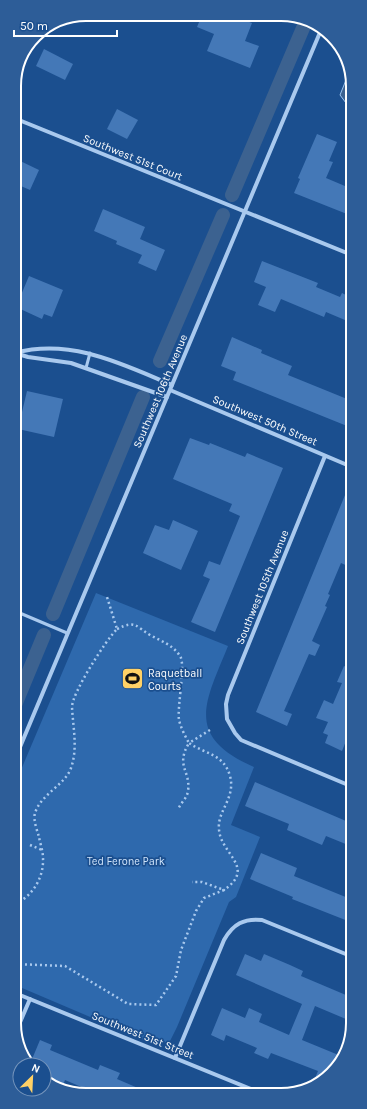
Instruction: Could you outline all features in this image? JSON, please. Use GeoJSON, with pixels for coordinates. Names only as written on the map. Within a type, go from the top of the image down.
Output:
{"type":"FeatureCollection","features":[{"type":"Feature","properties":{"kind":"street","name":"Southwest 106th Avenue"},"geometry":{"type":"LineString","coordinates":[[21,741],[320,34]]}},
{"type":"Feature","properties":{"kind":"street","name":"Southwest 51st Court"},"geometry":{"type":"LineString","coordinates":[[21,121],[346,253]]}},
{"type":"Feature","properties":{"kind":"street"},"geometry":{"type":"LineString","coordinates":[[21,352],[46,348],[90,353],[123,364],[172,385]]}},
{"type":"Feature","properties":{"kind":"street"},"geometry":{"type":"LineString","coordinates":[[21,355],[71,363],[167,396]]}},
{"type":"Feature","properties":{"kind":"street","name":"Southwest 50th Street"},"geometry":{"type":"LineString","coordinates":[[170,390],[346,465]]}},
{"type":"Feature","properties":{"kind":"street","name":"Southwest 105th Avenue"},"geometry":{"type":"LineString","coordinates":[[325,456],[228,695],[225,711],[230,726],[241,740],[249,745],[346,783]]}},
{"type":"Feature","properties":{"kind":"street"},"geometry":{"type":"LineString","coordinates":[[175,1058],[224,940],[233,927],[239,923],[262,920],[346,954]]}},
{"type":"Feature","properties":{"kind":"street","name":"Southwest 51st Street"},"geometry":{"type":"LineString","coordinates":[[21,995],[249,1088]]}},
{"type":"Feature","properties":{"kind":"street"},"geometry":{"type":"LineString","coordinates":[[21,1020],[30,999]]}},
{"type":"Feature","properties":{"kind":"lane"},"geometry":{"type":"LineString","coordinates":[[86,368],[90,353]]}},
{"type":"Feature","properties":{"kind":"lane"},"geometry":{"type":"LineString","coordinates":[[21,614],[67,633]]}},
{"type":"Feature","properties":{"kind":"path"},"geometry":{"type":"LineString","coordinates":[[107,597],[117,629]]}},
{"type":"Feature","properties":{"kind":"path"},"geometry":{"type":"LineString","coordinates":[[21,900],[30,895],[40,877],[43,857],[35,814],[40,803],[71,769],[74,753],[75,730],[72,706],[78,688],[109,637],[117,629],[127,624],[138,625],[147,633],[172,647],[182,657],[183,670],[179,698],[179,721],[189,743],[199,750],[217,756],[224,765],[230,777],[230,796],[218,822],[223,844],[235,858],[238,866],[238,875],[233,884],[224,890],[204,898],[198,907],[181,950],[176,976],[156,1005],[128,1004],[65,966],[21,964]]}},
{"type":"Feature","properties":{"kind":"path"},"geometry":{"type":"LineString","coordinates":[[178,810],[179,805],[188,794],[189,784],[182,759],[189,743],[210,730]]}},
{"type":"Feature","properties":{"kind":"path"},"geometry":{"type":"LineString","coordinates":[[30,845],[42,850]]}},
{"type":"Feature","properties":{"kind":"path"},"geometry":{"type":"LineString","coordinates":[[192,882],[202,882],[224,890]]}},
{"type":"Feature","properties":{"kind":"green space","name":"Ted Ferone Park"},"geometry":{"type":"Polygon","coordinates":[[[96,593],[228,646],[213,685],[208,701],[206,716],[209,730],[217,743],[232,755],[254,767],[231,825],[260,837],[236,897],[229,902],[170,1041],[156,1045],[21,988],[21,770],[96,593]]]}},
{"type":"Feature","properties":{"kind":"shaded area"},"geometry":{"type":"Polygon","coordinates":[[[346,81],[346,103],[340,95],[346,81]]]}},
{"type":"Feature","properties":{"kind":"building"},"geometry":{"type":"Polygon","coordinates":[[[200,21],[246,21],[252,23],[245,41],[259,46],[250,68],[207,51],[214,34],[197,27],[200,21]]]}},
{"type":"Feature","properties":{"kind":"building"},"geometry":{"type":"Polygon","coordinates":[[[44,49],[73,64],[65,80],[36,66],[44,49]]]}},
{"type":"Feature","properties":{"kind":"building"},"geometry":{"type":"Polygon","coordinates":[[[117,109],[138,120],[127,139],[107,129],[117,109]]]}},
{"type":"Feature","properties":{"kind":"building"},"geometry":{"type":"Polygon","coordinates":[[[317,134],[337,142],[329,161],[333,162],[326,178],[346,186],[346,214],[294,193],[300,179],[298,178],[317,134]]]}},
{"type":"Feature","properties":{"kind":"building"},"geometry":{"type":"Polygon","coordinates":[[[21,161],[39,170],[30,190],[21,186],[21,161]]]}},
{"type":"Feature","properties":{"kind":"building"},"geometry":{"type":"Polygon","coordinates":[[[103,209],[145,227],[140,239],[165,250],[156,271],[138,263],[142,255],[116,244],[117,241],[94,231],[103,209]]]}},
{"type":"Feature","properties":{"kind":"building"},"geometry":{"type":"Polygon","coordinates":[[[262,261],[318,283],[316,287],[340,297],[342,293],[346,295],[346,320],[326,312],[324,317],[281,299],[275,312],[258,305],[266,287],[254,282],[262,261]]]}},
{"type":"Feature","properties":{"kind":"building"},"geometry":{"type":"Polygon","coordinates":[[[29,276],[63,290],[52,317],[44,314],[42,319],[21,309],[21,295],[29,276]]]}},
{"type":"Feature","properties":{"kind":"building"},"geometry":{"type":"Polygon","coordinates":[[[232,337],[262,350],[261,353],[292,366],[288,375],[346,399],[346,426],[233,380],[236,372],[221,366],[232,337]]]}},
{"type":"Feature","properties":{"kind":"building"},"geometry":{"type":"Polygon","coordinates":[[[27,391],[63,399],[54,437],[21,430],[21,416],[27,391]]]}},
{"type":"Feature","properties":{"kind":"building"},"geometry":{"type":"Polygon","coordinates":[[[190,438],[209,445],[210,443],[245,457],[247,453],[283,468],[215,632],[191,622],[210,579],[203,576],[209,561],[220,565],[240,516],[229,511],[232,504],[173,479],[190,438]]]}},
{"type":"Feature","properties":{"kind":"building"},"geometry":{"type":"Polygon","coordinates":[[[346,493],[346,565],[341,563],[328,594],[330,595],[325,606],[327,607],[312,641],[320,645],[315,656],[309,654],[284,711],[292,714],[287,726],[256,712],[346,493]]]}},
{"type":"Feature","properties":{"kind":"building"},"geometry":{"type":"Polygon","coordinates":[[[173,520],[198,531],[181,570],[143,553],[155,525],[169,530],[173,520]]]}},
{"type":"Feature","properties":{"kind":"building"},"geometry":{"type":"Polygon","coordinates":[[[344,666],[346,667],[346,741],[342,751],[325,743],[328,735],[323,733],[328,722],[316,718],[324,700],[333,704],[342,683],[337,682],[344,666]]]}},
{"type":"Feature","properties":{"kind":"building"},"geometry":{"type":"Polygon","coordinates":[[[255,782],[346,821],[346,844],[326,836],[322,845],[287,830],[289,824],[245,806],[255,782]]]}},
{"type":"Feature","properties":{"kind":"building"},"geometry":{"type":"Polygon","coordinates":[[[261,853],[297,868],[294,876],[346,897],[346,920],[292,899],[293,897],[250,879],[261,853]]]}},
{"type":"Feature","properties":{"kind":"building"},"geometry":{"type":"Polygon","coordinates":[[[245,954],[261,961],[264,954],[303,971],[301,976],[346,995],[346,1019],[315,1006],[302,1040],[338,1055],[330,1066],[321,1075],[315,1078],[318,1071],[271,1053],[268,1059],[254,1053],[257,1048],[226,1035],[224,1041],[211,1035],[222,1008],[245,1018],[249,1008],[262,1014],[259,1022],[289,1035],[302,1004],[236,975],[245,954]]]}},
{"type":"Feature","properties":{"kind":"building"},"geometry":{"type":"Polygon","coordinates":[[[40,1040],[52,1045],[50,1050],[98,1070],[100,1065],[120,1073],[117,1079],[138,1088],[83,1088],[65,1080],[63,1084],[52,1078],[52,1057],[33,1057],[40,1040]]]}},
{"type":"Feature","properties":{"kind":"waterway"},"geometry":{"type":"LineString","coordinates":[[232,195],[304,25]]}},
{"type":"Feature","properties":{"kind":"waterway"},"geometry":{"type":"LineString","coordinates":[[160,361],[223,215]]}},
{"type":"Feature","properties":{"kind":"waterway"},"geometry":{"type":"LineString","coordinates":[[53,614],[143,397]]}},
{"type":"Feature","properties":{"kind":"waterway"},"geometry":{"type":"LineString","coordinates":[[21,691],[44,635]]}},
{"type":"Feature","properties":{"kind":"place","name":"Raquetball Courts"},"geometry":{"type":"Point","coordinates":[133,679]}}]}
